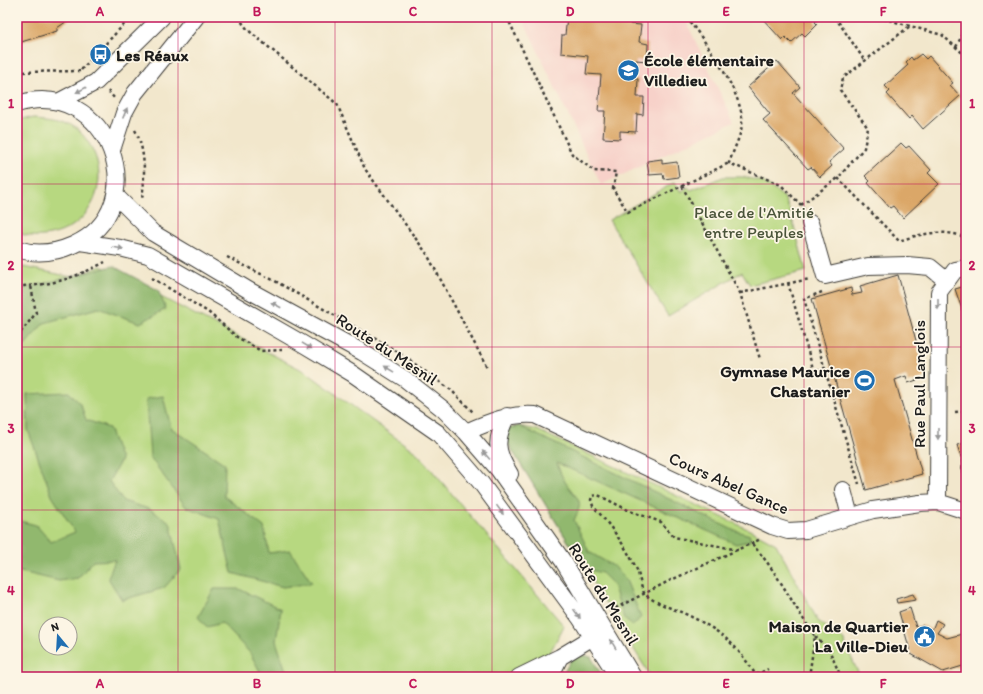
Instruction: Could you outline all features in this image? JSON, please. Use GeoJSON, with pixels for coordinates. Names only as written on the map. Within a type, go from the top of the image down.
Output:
{"type":"FeatureCollection","features":[{"type":"Feature","properties":{"kind":"street"},"geometry":{"type":"LineString","coordinates":[[58,102],[96,82],[162,17]]}},
{"type":"Feature","properties":{"kind":"street"},"geometry":{"type":"LineString","coordinates":[[112,150],[124,113],[135,93],[196,17]]}},
{"type":"Feature","properties":{"kind":"street"},"geometry":{"type":"LineString","coordinates":[[17,104],[38,100],[58,102],[76,108],[91,119],[104,133],[112,150],[117,172],[115,195],[110,209],[102,222],[92,233],[80,242],[63,250],[20,253]]}},
{"type":"Feature","properties":{"kind":"street","name":"Route du Mesnil"},"geometry":{"type":"LineString","coordinates":[[115,195],[154,233],[250,291],[355,348],[405,379],[443,409],[466,432],[498,469],[563,561],[633,677]]}},
{"type":"Feature","properties":{"kind":"street"},"geometry":{"type":"LineString","coordinates":[[810,223],[822,276],[868,266],[907,265],[930,267],[956,273]]}},
{"type":"Feature","properties":{"kind":"street","name":"Route du Mesnil"},"geometry":{"type":"LineString","coordinates":[[80,242],[120,248],[148,255],[353,374],[438,433],[462,460],[593,637],[618,677]]}},
{"type":"Feature","properties":{"kind":"street","name":"Rue Paul Langlois"},"geometry":{"type":"LineString","coordinates":[[938,502],[938,292],[956,273]]}},
{"type":"Feature","properties":{"kind":"street"},"geometry":{"type":"LineString","coordinates":[[353,374],[417,405],[450,430],[466,432],[462,460]]}},
{"type":"Feature","properties":{"kind":"street","name":"Cours Abel Gance"},"geometry":{"type":"LineString","coordinates":[[466,432],[507,416],[520,414],[535,415],[772,526],[788,531],[806,530],[873,510],[920,502],[938,502],[966,511]]}},
{"type":"Feature","properties":{"kind":"street"},"geometry":{"type":"LineString","coordinates":[[507,416],[499,430],[497,445],[504,465],[563,561]]}},
{"type":"Feature","properties":{"kind":"street"},"geometry":{"type":"LineString","coordinates":[[843,490],[850,516]]}},
{"type":"Feature","properties":{"kind":"street","name":"Route du Mesnil"},"geometry":{"type":"LineString","coordinates":[[519,677],[560,657],[593,637]]}},
{"type":"Feature","properties":{"kind":"street"},"geometry":{"type":"LineString","coordinates":[[550,677],[560,657]]}},
{"type":"Feature","properties":{"kind":"path"},"geometry":{"type":"LineString","coordinates":[[81,70],[131,17],[136,17]]}},
{"type":"Feature","properties":{"kind":"path"},"geometry":{"type":"LineString","coordinates":[[238,17],[248,30],[337,104],[365,170],[427,254],[487,368]]}},
{"type":"Feature","properties":{"kind":"path"},"geometry":{"type":"LineString","coordinates":[[507,17],[572,154],[594,171],[616,172],[613,188],[628,212],[729,163],[742,124],[738,103],[726,75],[708,44],[686,17]]}},
{"type":"Feature","properties":{"kind":"path"},"geometry":{"type":"LineString","coordinates":[[835,17],[865,61]]}},
{"type":"Feature","properties":{"kind":"path"},"geometry":{"type":"LineString","coordinates":[[878,17],[942,35],[966,56]]}},
{"type":"Feature","properties":{"kind":"path"},"geometry":{"type":"LineString","coordinates":[[801,205],[838,178],[864,148],[868,128],[840,90],[844,78],[910,26]]}},
{"type":"Feature","properties":{"kind":"path"},"geometry":{"type":"LineString","coordinates":[[956,47],[966,28]]}},
{"type":"Feature","properties":{"kind":"path"},"geometry":{"type":"LineString","coordinates":[[729,163],[781,185],[801,205],[810,223]]}},
{"type":"Feature","properties":{"kind":"path"},"geometry":{"type":"LineString","coordinates":[[838,178],[898,241],[920,234],[941,233],[966,238]]}},
{"type":"Feature","properties":{"kind":"path"},"geometry":{"type":"LineString","coordinates":[[682,186],[740,293],[760,359]]}},
{"type":"Feature","properties":{"kind":"path"},"geometry":{"type":"LineString","coordinates":[[17,286],[56,283],[82,274],[106,261],[120,248]]}},
{"type":"Feature","properties":{"kind":"path"},"geometry":{"type":"LineString","coordinates":[[149,276],[208,312],[237,337],[261,351],[283,350],[276,347]]}},
{"type":"Feature","properties":{"kind":"path"},"geometry":{"type":"LineString","coordinates":[[740,293],[822,276],[822,292],[804,299],[860,489]]}},
{"type":"Feature","properties":{"kind":"path"},"geometry":{"type":"LineString","coordinates":[[788,283],[814,372],[825,369]]}},
{"type":"Feature","properties":{"kind":"path"},"geometry":{"type":"LineString","coordinates":[[17,337],[36,313],[31,286]]}},
{"type":"Feature","properties":{"kind":"path"},"geometry":{"type":"LineString","coordinates":[[738,550],[674,537],[661,522],[630,512],[598,495],[592,496],[591,500],[593,506],[627,550],[637,570],[645,593],[659,602],[703,622],[722,633],[736,647],[757,676],[768,669]]}},
{"type":"Feature","properties":{"kind":"path"},"geometry":{"type":"LineString","coordinates":[[606,613],[645,593],[752,544],[769,534],[772,526]]}},
{"type":"Feature","properties":{"kind":"path"},"geometry":{"type":"LineString","coordinates":[[752,544],[785,587],[797,610],[815,636],[829,650],[841,677]]}},
{"type":"Feature","properties":{"kind":"path"},"geometry":{"type":"LineString","coordinates":[[809,677],[815,636]]}},
{"type":"Feature","properties":{"kind":"shaded area","name":"École élémentaire Villedieu"},"geometry":{"type":"Polygon","coordinates":[[[522,17],[684,17],[734,122],[601,185],[522,17]]]}},
{"type":"Feature","properties":{"kind":"green space"},"geometry":{"type":"Polygon","coordinates":[[[33,117],[65,122],[78,130],[90,145],[96,159],[99,173],[98,187],[94,200],[77,223],[64,230],[42,236],[29,236],[17,232],[17,121],[33,117]]]}},
{"type":"Feature","properties":{"kind":"green space","name":"Place de l'Amitié entre Peuples"},"geometry":{"type":"Polygon","coordinates":[[[723,177],[744,177],[763,182],[784,197],[790,211],[806,271],[750,285],[742,272],[668,316],[609,220],[675,182],[681,192],[688,187],[691,190],[723,177]]]}},
{"type":"Feature","properties":{"kind":"green space"},"geometry":{"type":"Polygon","coordinates":[[[101,266],[306,372],[418,454],[564,626],[537,677],[17,677],[17,275],[23,267],[72,277],[101,266]]]}},
{"type":"Feature","properties":{"kind":"green space"},"geometry":{"type":"Polygon","coordinates":[[[113,266],[158,290],[166,309],[140,323],[98,308],[44,323],[17,354],[17,290],[113,266]]]}},
{"type":"Feature","properties":{"kind":"green space"},"geometry":{"type":"Polygon","coordinates":[[[69,392],[81,405],[86,420],[109,428],[121,460],[109,481],[123,501],[149,509],[170,522],[181,569],[164,588],[122,600],[108,578],[115,560],[93,561],[78,578],[59,581],[17,571],[17,526],[20,521],[36,525],[51,542],[75,532],[52,496],[28,430],[27,394],[69,392]]]}},
{"type":"Feature","properties":{"kind":"green space"},"geometry":{"type":"Polygon","coordinates":[[[163,396],[171,428],[225,464],[224,496],[264,527],[269,553],[290,550],[312,583],[283,587],[232,573],[219,519],[186,507],[150,457],[146,399],[163,396]]]}},
{"type":"Feature","properties":{"kind":"green space"},"geometry":{"type":"Polygon","coordinates":[[[519,426],[537,430],[756,533],[776,544],[818,621],[843,639],[860,677],[651,677],[507,442],[505,429],[519,426]]]}},
{"type":"Feature","properties":{"kind":"green space"},"geometry":{"type":"Polygon","coordinates":[[[519,426],[733,530],[750,535],[750,541],[736,544],[557,463],[564,481],[579,501],[579,508],[574,520],[589,552],[615,567],[626,580],[641,617],[633,626],[624,619],[613,584],[602,573],[585,569],[507,442],[505,429],[519,426]]]}},
{"type":"Feature","properties":{"kind":"green space"},"geometry":{"type":"Polygon","coordinates":[[[214,589],[239,589],[281,609],[276,641],[288,677],[263,677],[250,653],[222,623],[207,627],[198,617],[214,589]]]}},
{"type":"Feature","properties":{"kind":"green space"},"geometry":{"type":"Polygon","coordinates":[[[579,654],[591,657],[603,677],[561,677],[571,660],[579,654]]]}},
{"type":"Feature","properties":{"kind":"building"},"geometry":{"type":"Polygon","coordinates":[[[17,17],[73,17],[57,28],[57,31],[18,43],[17,17]]]}},
{"type":"Feature","properties":{"kind":"building"},"geometry":{"type":"Polygon","coordinates":[[[567,17],[631,17],[630,24],[641,25],[639,42],[648,44],[647,61],[636,60],[635,79],[638,79],[637,97],[644,97],[643,115],[637,114],[636,132],[620,131],[620,139],[603,138],[605,111],[598,111],[601,75],[586,74],[588,56],[561,53],[562,35],[565,35],[567,17]]]}},
{"type":"Feature","properties":{"kind":"building"},"geometry":{"type":"Polygon","coordinates":[[[761,17],[815,17],[817,19],[815,22],[817,24],[805,36],[802,33],[791,43],[785,37],[782,40],[761,17]]]}},
{"type":"Feature","properties":{"kind":"building"},"geometry":{"type":"Polygon","coordinates":[[[921,54],[926,59],[929,56],[953,83],[950,85],[960,96],[923,129],[912,116],[909,119],[887,94],[890,91],[885,86],[908,65],[906,62],[911,57],[913,60],[921,54]]]}},
{"type":"Feature","properties":{"kind":"building"},"geometry":{"type":"Polygon","coordinates":[[[777,61],[800,87],[793,93],[844,149],[829,162],[832,166],[820,177],[811,167],[808,169],[763,120],[770,114],[748,87],[777,61]]]}},
{"type":"Feature","properties":{"kind":"building"},"geometry":{"type":"Polygon","coordinates":[[[901,143],[906,148],[909,146],[931,170],[928,173],[939,184],[903,218],[893,206],[890,208],[868,183],[870,181],[865,176],[901,143]]]}},
{"type":"Feature","properties":{"kind":"building"},"geometry":{"type":"Polygon","coordinates":[[[662,159],[662,164],[677,162],[679,177],[664,179],[663,174],[649,175],[647,161],[662,159]]]}},
{"type":"Feature","properties":{"kind":"building","name":"Gymnase Maurice Chastanier"},"geometry":{"type":"Polygon","coordinates":[[[898,275],[926,377],[908,383],[906,376],[895,380],[922,474],[866,490],[812,299],[851,288],[852,295],[862,293],[860,286],[898,275]]]}},
{"type":"Feature","properties":{"kind":"building"},"geometry":{"type":"Polygon","coordinates":[[[966,286],[966,321],[955,289],[966,286]]]}},
{"type":"Feature","properties":{"kind":"building"},"geometry":{"type":"Polygon","coordinates":[[[966,443],[966,482],[961,467],[964,466],[957,445],[966,443]]]}},
{"type":"Feature","properties":{"kind":"building"},"geometry":{"type":"Polygon","coordinates":[[[913,594],[916,600],[897,603],[896,599],[913,594]]]}},
{"type":"Feature","properties":{"kind":"building","name":"Maison de Quartier La Ville-Dieu"},"geometry":{"type":"Polygon","coordinates":[[[910,608],[916,627],[922,625],[932,630],[936,620],[943,624],[937,633],[947,638],[966,633],[966,665],[943,672],[911,654],[899,612],[910,608]]]}},
{"type":"Feature","properties":{"kind":"place","name":"Les Réaux"},"geometry":{"type":"Point","coordinates":[101,55]}},
{"type":"Feature","properties":{"kind":"place","name":"École élémentaire Villedieu"},"geometry":{"type":"Point","coordinates":[628,70]}},
{"type":"Feature","properties":{"kind":"place","name":"Gymnase Maurice Chastanier"},"geometry":{"type":"Point","coordinates":[865,381]}},
{"type":"Feature","properties":{"kind":"place","name":"Maison de Quartier La Ville-Dieu"},"geometry":{"type":"Point","coordinates":[924,636]}}]}
